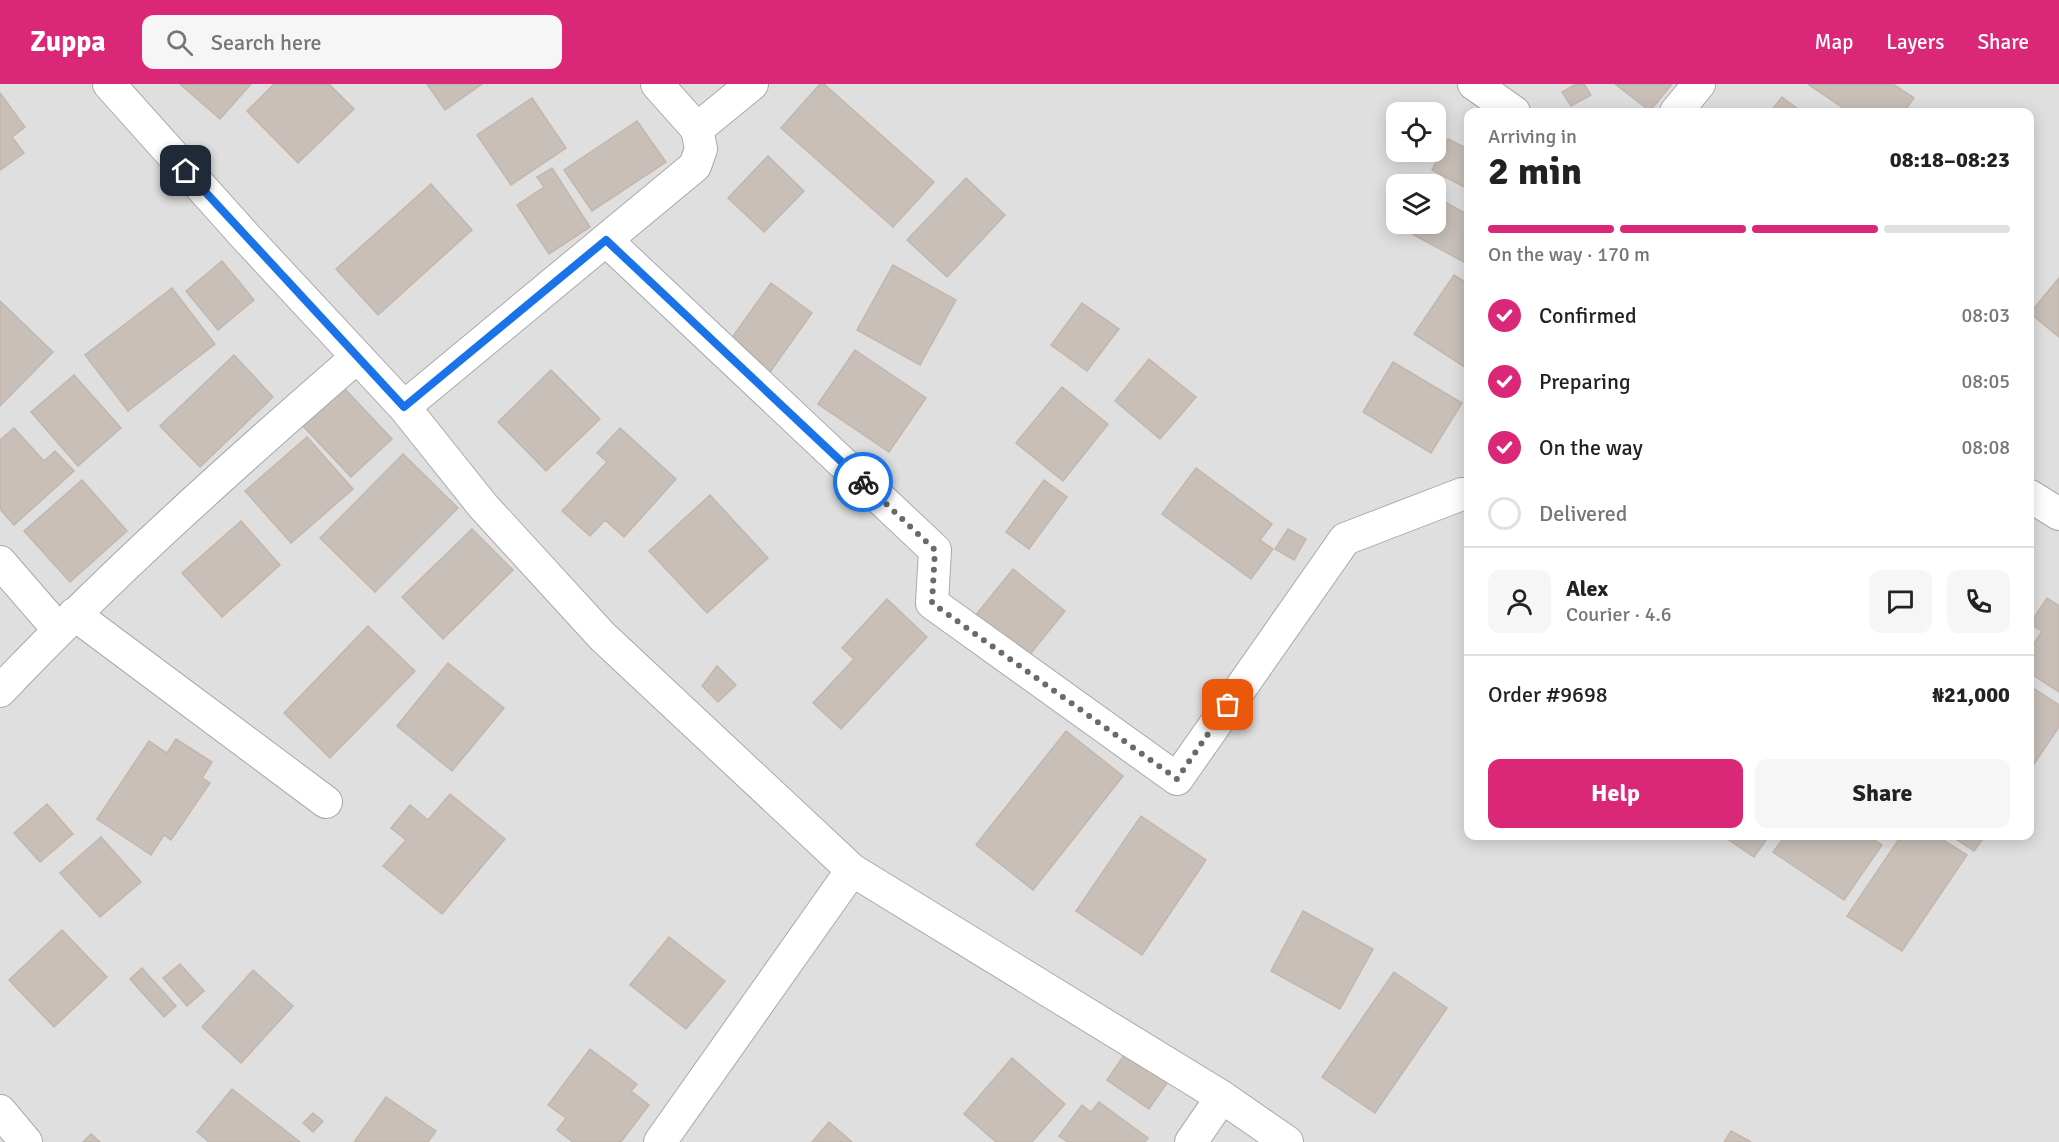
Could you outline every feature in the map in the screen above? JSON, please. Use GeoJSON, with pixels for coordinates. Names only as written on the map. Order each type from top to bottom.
{"type":"FeatureCollection","features":[{"type":"Feature","properties":{"kind":"street"},"geometry":{"type":"LineString","coordinates":[[109,84],[238,228],[404,407],[483,506],[602,636],[852,870],[1222,1097],[1287,1142]]}},
{"type":"Feature","properties":{"kind":"street"},"geometry":{"type":"LineString","coordinates":[[404,407],[694,166],[701,149],[697,129],[657,84]]}},
{"type":"Feature","properties":{"kind":"street"},"geometry":{"type":"LineString","coordinates":[[697,129],[752,84]]}},
{"type":"Feature","properties":{"kind":"street"},"geometry":{"type":"LineString","coordinates":[[1474,84],[1508,108]]}},
{"type":"Feature","properties":{"kind":"street"},"geometry":{"type":"LineString","coordinates":[[1679,108],[1699,84]]}},
{"type":"Feature","properties":{"kind":"street"},"geometry":{"type":"LineString","coordinates":[[606,240],[935,550],[932,603],[1177,779],[1345,539],[1464,493]]}},
{"type":"Feature","properties":{"kind":"street"},"geometry":{"type":"LineString","coordinates":[[0,691],[66,622],[245,454],[357,357]]}},
{"type":"Feature","properties":{"kind":"street"},"geometry":{"type":"LineString","coordinates":[[2034,498],[2059,514]]}},
{"type":"Feature","properties":{"kind":"street"},"geometry":{"type":"LineString","coordinates":[[0,562],[66,622],[326,802]]}},
{"type":"Feature","properties":{"kind":"street"},"geometry":{"type":"LineString","coordinates":[[660,1142],[852,870]]}},
{"type":"Feature","properties":{"kind":"street"},"geometry":{"type":"LineString","coordinates":[[1191,1142],[1222,1097]]}},
{"type":"Feature","properties":{"kind":"street"},"geometry":{"type":"LineString","coordinates":[[0,1112],[26,1142]]}},
{"type":"Feature","properties":{"kind":"shaded area"},"geometry":{"type":"Polygon","coordinates":[[[0,84],[2059,84],[2059,1142],[0,1142],[0,84]]]}},
{"type":"Feature","properties":{"kind":"building"},"geometry":{"type":"Polygon","coordinates":[[[180,84],[251,84],[220,119],[180,84]]]}},
{"type":"Feature","properties":{"kind":"building"},"geometry":{"type":"Polygon","coordinates":[[[274,84],[329,84],[354,109],[298,163],[247,111],[274,84]]]}},
{"type":"Feature","properties":{"kind":"building"},"geometry":{"type":"Polygon","coordinates":[[[427,84],[482,84],[445,110],[427,84]]]}},
{"type":"Feature","properties":{"kind":"building"},"geometry":{"type":"Polygon","coordinates":[[[820,84],[824,84],[934,182],[893,227],[781,128],[820,84]]]}},
{"type":"Feature","properties":{"kind":"building"},"geometry":{"type":"Polygon","coordinates":[[[1576,84],[1584,84],[1591,95],[1571,106],[1562,92],[1576,84]]]}},
{"type":"Feature","properties":{"kind":"building"},"geometry":{"type":"Polygon","coordinates":[[[1615,84],[1672,84],[1652,108],[1646,108],[1615,84]]]}},
{"type":"Feature","properties":{"kind":"building"},"geometry":{"type":"Polygon","coordinates":[[[1808,84],[1893,84],[1914,98],[1907,108],[1843,108],[1808,84]]]}},
{"type":"Feature","properties":{"kind":"building"},"geometry":{"type":"Polygon","coordinates":[[[0,93],[25,127],[12,137],[24,153],[0,170],[0,93]]]}},
{"type":"Feature","properties":{"kind":"building"},"geometry":{"type":"Polygon","coordinates":[[[1782,97],[1797,108],[1773,108],[1782,97]]]}},
{"type":"Feature","properties":{"kind":"building"},"geometry":{"type":"Polygon","coordinates":[[[532,98],[566,148],[511,185],[477,135],[532,98]]]}},
{"type":"Feature","properties":{"kind":"building"},"geometry":{"type":"Polygon","coordinates":[[[637,121],[666,162],[592,211],[564,170],[637,121]]]}},
{"type":"Feature","properties":{"kind":"building"},"geometry":{"type":"Polygon","coordinates":[[[1448,139],[1464,147],[1464,187],[1446,177],[1446,174],[1432,170],[1436,162],[1446,162],[1448,139]]]}},
{"type":"Feature","properties":{"kind":"building"},"geometry":{"type":"Polygon","coordinates":[[[768,156],[804,191],[764,232],[728,198],[768,156]]]}},
{"type":"Feature","properties":{"kind":"building"},"geometry":{"type":"Polygon","coordinates":[[[552,168],[590,227],[549,254],[517,205],[544,187],[537,177],[552,168]]]}},
{"type":"Feature","properties":{"kind":"building"},"geometry":{"type":"Polygon","coordinates":[[[966,178],[1005,215],[947,277],[907,240],[966,178]]]}},
{"type":"Feature","properties":{"kind":"building"},"geometry":{"type":"Polygon","coordinates":[[[431,184],[472,230],[378,315],[336,269],[431,184]]]}},
{"type":"Feature","properties":{"kind":"building"},"geometry":{"type":"Polygon","coordinates":[[[1446,203],[1464,213],[1464,262],[1412,234],[1446,234],[1446,203]]]}},
{"type":"Feature","properties":{"kind":"building"},"geometry":{"type":"Polygon","coordinates":[[[222,261],[254,300],[218,330],[186,291],[222,261]]]}},
{"type":"Feature","properties":{"kind":"building"},"geometry":{"type":"Polygon","coordinates":[[[893,265],[956,300],[920,365],[857,330],[893,265]]]}},
{"type":"Feature","properties":{"kind":"building"},"geometry":{"type":"Polygon","coordinates":[[[1454,275],[1464,281],[1464,366],[1414,334],[1454,275]]]}},
{"type":"Feature","properties":{"kind":"building"},"geometry":{"type":"Polygon","coordinates":[[[2059,278],[2059,337],[2034,316],[2034,308],[2059,278]]]}},
{"type":"Feature","properties":{"kind":"building"},"geometry":{"type":"Polygon","coordinates":[[[771,283],[812,313],[768,375],[726,346],[771,283]]]}},
{"type":"Feature","properties":{"kind":"building"},"geometry":{"type":"Polygon","coordinates":[[[172,288],[215,344],[128,411],[85,355],[172,288]]]}},
{"type":"Feature","properties":{"kind":"building"},"geometry":{"type":"Polygon","coordinates":[[[0,301],[53,352],[0,406],[0,301]]]}},
{"type":"Feature","properties":{"kind":"building"},"geometry":{"type":"Polygon","coordinates":[[[1082,303],[1119,329],[1087,371],[1051,345],[1082,303]]]}},
{"type":"Feature","properties":{"kind":"building"},"geometry":{"type":"Polygon","coordinates":[[[855,350],[926,398],[889,452],[818,404],[855,350]]]}},
{"type":"Feature","properties":{"kind":"building"},"geometry":{"type":"Polygon","coordinates":[[[234,355],[273,397],[200,467],[160,426],[234,355]]]}},
{"type":"Feature","properties":{"kind":"building"},"geometry":{"type":"Polygon","coordinates":[[[1149,359],[1196,397],[1160,439],[1115,401],[1149,359]]]}},
{"type":"Feature","properties":{"kind":"building"},"geometry":{"type":"Polygon","coordinates":[[[1393,362],[1462,403],[1431,453],[1363,412],[1393,362]]]}},
{"type":"Feature","properties":{"kind":"building"},"geometry":{"type":"Polygon","coordinates":[[[551,370],[600,419],[546,471],[498,422],[551,370]]]}},
{"type":"Feature","properties":{"kind":"building"},"geometry":{"type":"Polygon","coordinates":[[[74,375],[121,428],[78,466],[31,412],[74,375]]]}},
{"type":"Feature","properties":{"kind":"building"},"geometry":{"type":"Polygon","coordinates":[[[343,387],[392,439],[351,477],[302,425],[343,387]]]}},
{"type":"Feature","properties":{"kind":"building"},"geometry":{"type":"Polygon","coordinates":[[[1062,387],[1108,424],[1063,481],[1016,443],[1062,387]]]}},
{"type":"Feature","properties":{"kind":"building"},"geometry":{"type":"Polygon","coordinates":[[[14,428],[44,461],[55,451],[74,471],[14,525],[0,509],[0,440],[14,428]]]}},
{"type":"Feature","properties":{"kind":"building"},"geometry":{"type":"Polygon","coordinates":[[[620,428],[676,479],[624,537],[605,520],[590,536],[562,511],[607,462],[597,453],[620,428]]]}},
{"type":"Feature","properties":{"kind":"building"},"geometry":{"type":"Polygon","coordinates":[[[307,437],[353,489],[291,543],[245,491],[307,437]]]}},
{"type":"Feature","properties":{"kind":"building"},"geometry":{"type":"Polygon","coordinates":[[[403,454],[458,508],[375,592],[320,538],[403,454]]]}},
{"type":"Feature","properties":{"kind":"building"},"geometry":{"type":"Polygon","coordinates":[[[1196,468],[1272,524],[1260,540],[1273,549],[1251,579],[1162,514],[1196,468]]]}},
{"type":"Feature","properties":{"kind":"building"},"geometry":{"type":"Polygon","coordinates":[[[82,480],[127,531],[70,582],[24,531],[82,480]]]}},
{"type":"Feature","properties":{"kind":"building"},"geometry":{"type":"Polygon","coordinates":[[[1044,480],[1067,497],[1029,549],[1006,532],[1044,480]]]}},
{"type":"Feature","properties":{"kind":"building"},"geometry":{"type":"Polygon","coordinates":[[[710,495],[768,558],[707,613],[649,551],[710,495]]]}},
{"type":"Feature","properties":{"kind":"building"},"geometry":{"type":"Polygon","coordinates":[[[241,521],[280,565],[222,617],[182,573],[241,521]]]}},
{"type":"Feature","properties":{"kind":"building"},"geometry":{"type":"Polygon","coordinates":[[[472,529],[513,570],[443,639],[402,597],[472,529]]]}},
{"type":"Feature","properties":{"kind":"building"},"geometry":{"type":"Polygon","coordinates":[[[1288,529],[1306,539],[1294,560],[1275,549],[1288,529]]]}},
{"type":"Feature","properties":{"kind":"building"},"geometry":{"type":"Polygon","coordinates":[[[1013,569],[1065,611],[1023,663],[971,621],[1013,569]]]}},
{"type":"Feature","properties":{"kind":"building"},"geometry":{"type":"Polygon","coordinates":[[[2047,598],[2059,606],[2059,692],[2034,676],[2034,644],[2042,631],[2034,626],[2034,618],[2047,598]]]}},
{"type":"Feature","properties":{"kind":"building"},"geometry":{"type":"Polygon","coordinates":[[[887,599],[927,637],[841,729],[813,703],[854,659],[842,648],[887,599]]]}},
{"type":"Feature","properties":{"kind":"building"},"geometry":{"type":"Polygon","coordinates":[[[368,626],[415,671],[330,758],[284,713],[368,626]]]}},
{"type":"Feature","properties":{"kind":"building"},"geometry":{"type":"Polygon","coordinates":[[[448,663],[504,708],[452,771],[397,726],[448,663]]]}},
{"type":"Feature","properties":{"kind":"building"},"geometry":{"type":"Polygon","coordinates":[[[717,666],[736,685],[718,702],[702,686],[717,666]]]}},
{"type":"Feature","properties":{"kind":"building"},"geometry":{"type":"Polygon","coordinates":[[[2034,689],[2059,705],[2059,727],[2034,764],[2034,689]]]}},
{"type":"Feature","properties":{"kind":"building"},"geometry":{"type":"Polygon","coordinates":[[[1066,731],[1123,776],[1033,890],[976,845],[1066,731]]]}},
{"type":"Feature","properties":{"kind":"building"},"geometry":{"type":"Polygon","coordinates":[[[176,739],[212,762],[202,778],[210,783],[171,840],[164,835],[151,855],[97,819],[149,741],[167,753],[176,739]]]}},
{"type":"Feature","properties":{"kind":"building"},"geometry":{"type":"Polygon","coordinates":[[[450,794],[505,839],[442,914],[383,866],[406,840],[391,828],[410,805],[428,820],[450,794]]]}},
{"type":"Feature","properties":{"kind":"building"},"geometry":{"type":"Polygon","coordinates":[[[47,804],[73,834],[40,862],[14,833],[47,804]]]}},
{"type":"Feature","properties":{"kind":"building"},"geometry":{"type":"Polygon","coordinates":[[[1141,816],[1206,860],[1142,955],[1076,911],[1141,816]]]}},
{"type":"Feature","properties":{"kind":"building"},"geometry":{"type":"Polygon","coordinates":[[[101,837],[141,882],[100,917],[60,873],[101,837]]]}},
{"type":"Feature","properties":{"kind":"building"},"geometry":{"type":"Polygon","coordinates":[[[1729,840],[1766,840],[1754,857],[1729,840]]]}},
{"type":"Feature","properties":{"kind":"building"},"geometry":{"type":"Polygon","coordinates":[[[1782,840],[1874,840],[1882,845],[1844,900],[1773,852],[1782,840]]]}},
{"type":"Feature","properties":{"kind":"building"},"geometry":{"type":"Polygon","coordinates":[[[1898,840],[1943,840],[1967,855],[1902,951],[1847,916],[1898,840]]]}},
{"type":"Feature","properties":{"kind":"building"},"geometry":{"type":"Polygon","coordinates":[[[1957,840],[1982,840],[1974,851],[1957,840]]]}},
{"type":"Feature","properties":{"kind":"building"},"geometry":{"type":"Polygon","coordinates":[[[1303,911],[1373,949],[1340,1009],[1271,971],[1303,911]]]}},
{"type":"Feature","properties":{"kind":"building"},"geometry":{"type":"Polygon","coordinates":[[[62,930],[107,977],[54,1027],[9,980],[62,930]]]}},
{"type":"Feature","properties":{"kind":"building"},"geometry":{"type":"Polygon","coordinates":[[[669,937],[725,981],[686,1029],[630,985],[669,937]]]}},
{"type":"Feature","properties":{"kind":"building"},"geometry":{"type":"Polygon","coordinates":[[[180,964],[204,991],[187,1006],[163,978],[180,964]]]}},
{"type":"Feature","properties":{"kind":"building"},"geometry":{"type":"Polygon","coordinates":[[[142,968],[176,1006],[164,1017],[130,979],[142,968]]]}},
{"type":"Feature","properties":{"kind":"building"},"geometry":{"type":"Polygon","coordinates":[[[253,970],[293,1006],[241,1063],[202,1027],[253,970]]]}},
{"type":"Feature","properties":{"kind":"building"},"geometry":{"type":"Polygon","coordinates":[[[1394,972],[1447,1008],[1375,1113],[1322,1077],[1394,972]]]}},
{"type":"Feature","properties":{"kind":"building"},"geometry":{"type":"Polygon","coordinates":[[[590,1049],[637,1084],[631,1091],[649,1105],[621,1142],[573,1142],[557,1130],[566,1118],[548,1105],[590,1049]]]}},
{"type":"Feature","properties":{"kind":"building"},"geometry":{"type":"Polygon","coordinates":[[[1127,1051],[1169,1080],[1149,1109],[1107,1080],[1127,1051]]]}},
{"type":"Feature","properties":{"kind":"building"},"geometry":{"type":"Polygon","coordinates":[[[1012,1058],[1065,1104],[1032,1142],[996,1142],[964,1114],[1012,1058]]]}},
{"type":"Feature","properties":{"kind":"building"},"geometry":{"type":"Polygon","coordinates":[[[232,1089],[300,1142],[209,1142],[197,1132],[232,1089]]]}},
{"type":"Feature","properties":{"kind":"building"},"geometry":{"type":"Polygon","coordinates":[[[386,1097],[436,1131],[428,1142],[354,1142],[386,1097]]]}},
{"type":"Feature","properties":{"kind":"building"},"geometry":{"type":"Polygon","coordinates":[[[1099,1102],[1148,1138],[1145,1142],[1068,1142],[1059,1136],[1082,1105],[1091,1112],[1099,1102]]]}},
{"type":"Feature","properties":{"kind":"building"},"geometry":{"type":"Polygon","coordinates":[[[313,1113],[323,1121],[313,1132],[303,1123],[313,1113]]]}},
{"type":"Feature","properties":{"kind":"building"},"geometry":{"type":"Polygon","coordinates":[[[829,1122],[852,1142],[812,1142],[829,1122]]]}},
{"type":"Feature","properties":{"kind":"building"},"geometry":{"type":"Polygon","coordinates":[[[1731,1131],[1751,1142],[1724,1142],[1731,1131]]]}},
{"type":"Feature","properties":{"kind":"building"},"geometry":{"type":"Polygon","coordinates":[[[91,1134],[100,1142],[83,1142],[91,1134]]]}},
{"type":"Feature","properties":{"kind":"way so far"},"geometry":{"type":"LineString","coordinates":[[863,482],[935,550],[932,603],[1177,779],[1228,705]]}},
{"type":"Feature","properties":{"kind":"route"},"geometry":{"type":"LineString","coordinates":[[186,171],[404,407],[606,240],[863,482]]}}]}
